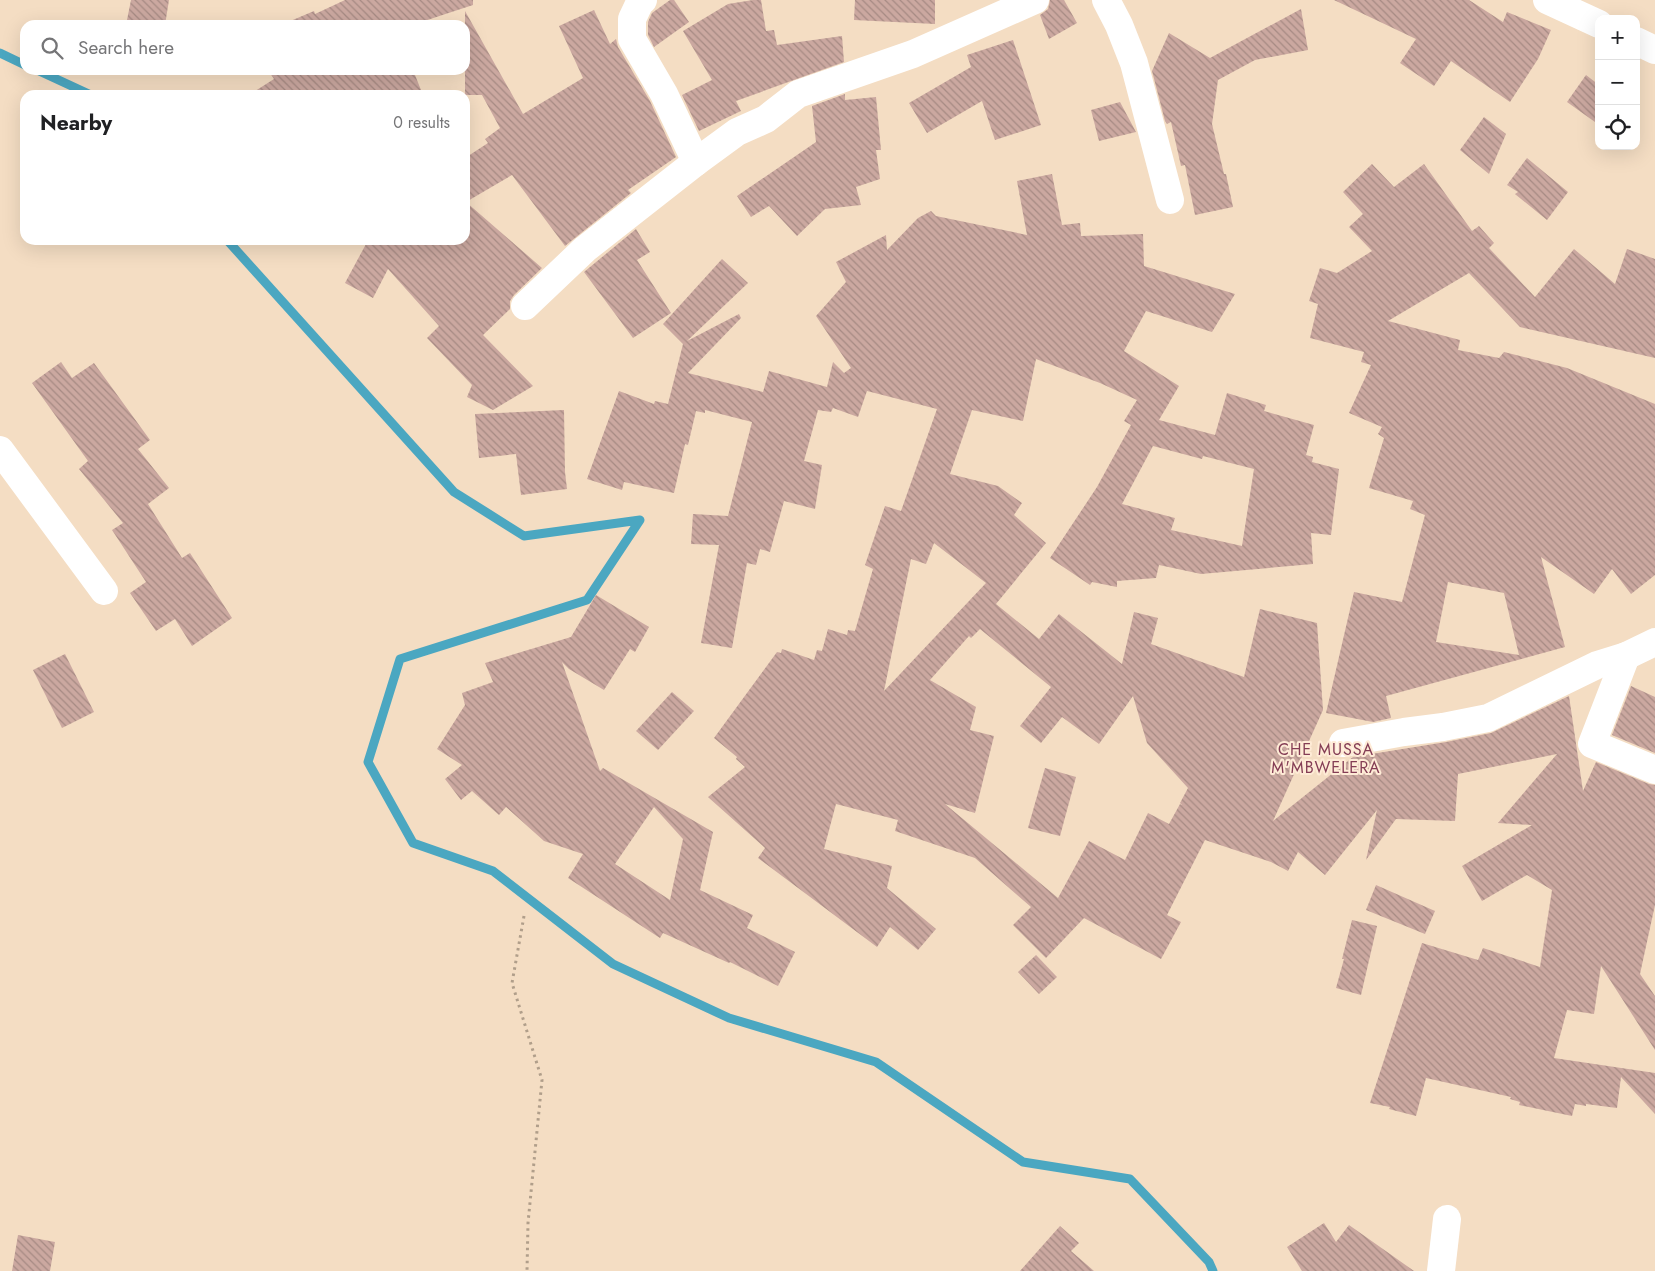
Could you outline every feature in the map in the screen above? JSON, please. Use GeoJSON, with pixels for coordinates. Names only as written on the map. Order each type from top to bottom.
{"type":"FeatureCollection","features":[{"type":"Feature","properties":{"kind":"street"},"geometry":{"type":"LineString","coordinates":[[643,0],[640,2],[632,19],[632,39],[664,94],[696,162]]}},
{"type":"Feature","properties":{"kind":"street"},"geometry":{"type":"LineString","coordinates":[[526,306],[585,249],[696,162],[737,132],[766,119],[798,94],[913,54],[1035,0]]}},
{"type":"Feature","properties":{"kind":"street"},"geometry":{"type":"LineString","coordinates":[[1106,0],[1119,25],[1134,63],[1170,200]]}},
{"type":"Feature","properties":{"kind":"street"},"geometry":{"type":"LineString","coordinates":[[1547,0],[1595,22]]}},
{"type":"Feature","properties":{"kind":"street"},"geometry":{"type":"LineString","coordinates":[[1640,43],[1655,50]]}},
{"type":"Feature","properties":{"kind":"street"},"geometry":{"type":"LineString","coordinates":[[0,450],[104,590]]}},
{"type":"Feature","properties":{"kind":"street"},"geometry":{"type":"LineString","coordinates":[[1343,744],[1488,718],[1597,665],[1626,656],[1655,642]]}},
{"type":"Feature","properties":{"kind":"street"},"geometry":{"type":"LineString","coordinates":[[1626,656],[1592,744],[1655,770]]}},
{"type":"Feature","properties":{"kind":"street"},"geometry":{"type":"LineString","coordinates":[[1441,1271],[1447,1219]]}},
{"type":"Feature","properties":{"kind":"path"},"geometry":{"type":"LineString","coordinates":[[524,916],[512,983],[542,1080],[528,1223],[527,1271]]}},
{"type":"Feature","properties":{"kind":"building"},"geometry":{"type":"Polygon","coordinates":[[[131,0],[169,0],[166,20],[127,20],[131,0]]]}},
{"type":"Feature","properties":{"kind":"building"},"geometry":{"type":"Polygon","coordinates":[[[345,0],[473,0],[473,5],[427,20],[293,20],[314,11],[315,14],[345,0]]]}},
{"type":"Feature","properties":{"kind":"building"},"geometry":{"type":"Polygon","coordinates":[[[670,0],[674,0],[689,22],[654,47],[648,35],[648,22],[652,13],[670,0]]]}},
{"type":"Feature","properties":{"kind":"building"},"geometry":{"type":"Polygon","coordinates":[[[761,0],[766,31],[774,30],[777,45],[842,36],[844,62],[736,101],[741,111],[699,131],[682,95],[712,80],[683,31],[728,4],[761,0]]]}},
{"type":"Feature","properties":{"kind":"building"},"geometry":{"type":"Polygon","coordinates":[[[855,0],[935,0],[935,24],[854,20],[855,0]]]}},
{"type":"Feature","properties":{"kind":"building"},"geometry":{"type":"Polygon","coordinates":[[[1050,0],[1064,0],[1077,23],[1049,39],[1040,15],[1048,9],[1050,0]]]}},
{"type":"Feature","properties":{"kind":"building"},"geometry":{"type":"Polygon","coordinates":[[[1334,0],[1469,0],[1503,22],[1507,12],[1551,30],[1538,59],[1510,102],[1451,61],[1434,86],[1400,63],[1416,39],[1334,0]]]}},
{"type":"Feature","properties":{"kind":"building"},"geometry":{"type":"Polygon","coordinates":[[[1301,9],[1308,50],[1255,60],[1218,80],[1212,124],[1233,207],[1195,215],[1185,165],[1181,166],[1171,122],[1167,124],[1165,121],[1152,71],[1169,33],[1210,58],[1301,9]]]}},
{"type":"Feature","properties":{"kind":"building"},"geometry":{"type":"Polygon","coordinates":[[[594,10],[610,44],[616,39],[618,47],[650,101],[676,157],[628,190],[631,193],[565,246],[512,175],[470,200],[470,155],[488,143],[485,139],[500,128],[482,95],[470,95],[470,90],[465,90],[465,75],[470,75],[470,20],[465,20],[465,11],[523,114],[583,78],[559,26],[594,10]]]}},
{"type":"Feature","properties":{"kind":"building"},"geometry":{"type":"Polygon","coordinates":[[[1013,40],[1041,125],[995,140],[982,101],[927,133],[909,103],[971,67],[967,55],[1013,40]]]}},
{"type":"Feature","properties":{"kind":"building"},"geometry":{"type":"Polygon","coordinates":[[[271,75],[415,75],[421,90],[257,90],[274,79],[271,75]]]}},
{"type":"Feature","properties":{"kind":"building"},"geometry":{"type":"Polygon","coordinates":[[[1586,75],[1595,82],[1595,122],[1567,102],[1586,75]]]}},
{"type":"Feature","properties":{"kind":"building"},"geometry":{"type":"Polygon","coordinates":[[[845,94],[845,100],[876,97],[881,150],[876,150],[880,179],[856,187],[861,205],[825,209],[797,236],[769,206],[751,217],[737,196],[816,142],[812,106],[845,94]]]}},
{"type":"Feature","properties":{"kind":"building"},"geometry":{"type":"Polygon","coordinates":[[[1120,102],[1136,132],[1099,141],[1091,110],[1120,102]]]}},
{"type":"Feature","properties":{"kind":"building"},"geometry":{"type":"Polygon","coordinates":[[[1484,117],[1506,134],[1489,174],[1460,150],[1484,117]]]}},
{"type":"Feature","properties":{"kind":"building"},"geometry":{"type":"Polygon","coordinates":[[[1527,158],[1568,192],[1547,220],[1515,194],[1518,192],[1507,185],[1527,158]]]}},
{"type":"Feature","properties":{"kind":"building"},"geometry":{"type":"Polygon","coordinates":[[[1372,164],[1394,187],[1424,164],[1472,231],[1479,226],[1494,243],[1489,248],[1535,297],[1574,249],[1615,284],[1627,249],[1655,259],[1655,358],[1520,327],[1469,273],[1388,321],[1460,340],[1458,350],[1499,358],[1504,352],[1567,368],[1655,404],[1655,575],[1631,594],[1612,569],[1594,594],[1541,557],[1565,647],[1386,696],[1391,718],[1373,722],[1326,713],[1354,592],[1402,602],[1425,515],[1410,509],[1413,501],[1369,488],[1384,438],[1378,434],[1382,427],[1349,413],[1371,365],[1361,362],[1364,352],[1310,338],[1318,304],[1309,301],[1320,268],[1337,273],[1372,251],[1349,227],[1363,214],[1343,192],[1372,164]],[[1448,582],[1436,642],[1519,655],[1504,593],[1448,582]]]}},
{"type":"Feature","properties":{"kind":"building"},"geometry":{"type":"Polygon","coordinates":[[[1052,174],[1062,225],[1080,223],[1081,236],[1143,234],[1144,266],[1235,294],[1212,332],[1146,311],[1124,351],[1179,386],[1159,420],[1215,435],[1227,393],[1266,405],[1264,411],[1314,425],[1306,455],[1313,457],[1312,462],[1339,469],[1331,535],[1311,533],[1313,564],[1201,574],[1159,565],[1156,578],[1117,581],[1117,587],[1092,582],[1090,585],[1050,558],[1097,487],[1131,425],[1124,421],[1137,400],[1100,383],[1036,359],[1023,421],[972,410],[950,474],[998,486],[1022,503],[1014,515],[1046,543],[996,604],[1039,639],[1059,614],[1122,664],[1134,612],[1158,618],[1151,644],[1244,677],[1260,609],[1317,623],[1323,710],[1273,821],[1353,757],[1491,733],[1569,696],[1583,791],[1596,762],[1655,785],[1655,905],[1640,974],[1655,996],[1655,1050],[1601,966],[1594,1014],[1567,1010],[1554,1058],[1655,1073],[1655,1114],[1621,1077],[1617,1108],[1575,1104],[1572,1116],[1519,1105],[1520,1102],[1510,1099],[1511,1097],[1426,1078],[1416,1116],[1389,1109],[1390,1107],[1370,1103],[1422,943],[1478,960],[1483,948],[1540,967],[1552,890],[1527,875],[1482,901],[1462,866],[1532,825],[1498,823],[1557,754],[1458,774],[1455,821],[1396,819],[1366,860],[1377,810],[1325,875],[1298,852],[1288,871],[1271,862],[1205,840],[1167,915],[1181,922],[1161,959],[1084,918],[1046,958],[1013,925],[1031,907],[975,858],[895,831],[898,820],[836,804],[824,849],[892,866],[887,888],[936,929],[918,950],[890,927],[877,947],[758,858],[765,848],[708,797],[745,767],[736,759],[737,757],[714,738],[777,652],[781,653],[782,649],[814,660],[817,650],[822,651],[828,629],[847,635],[848,630],[855,631],[873,569],[865,565],[885,506],[901,511],[937,409],[867,391],[858,417],[833,408],[831,412],[818,410],[804,461],[822,465],[815,509],[784,501],[770,552],[760,549],[756,565],[747,563],[732,648],[701,643],[719,545],[691,544],[693,514],[728,516],[752,422],[705,410],[705,413],[696,411],[688,445],[685,444],[674,493],[624,482],[622,490],[587,479],[619,391],[654,404],[655,401],[668,404],[683,344],[663,324],[722,259],[748,283],[687,341],[739,314],[741,318],[688,373],[763,392],[769,371],[827,387],[833,362],[844,373],[851,368],[816,316],[846,282],[836,262],[886,235],[887,250],[918,218],[931,211],[936,216],[1027,235],[1017,181],[1052,174]],[[1153,446],[1122,504],[1175,518],[1171,530],[1242,546],[1254,469],[1203,456],[1202,459],[1153,446]],[[934,543],[926,564],[911,559],[884,691],[986,583],[934,543]],[[980,629],[971,638],[969,636],[930,680],[976,707],[970,730],[994,736],[975,813],[945,804],[1058,898],[1089,841],[1125,860],[1148,813],[1169,824],[1180,804],[1182,805],[1180,803],[1188,788],[1147,743],[1133,696],[1099,744],[1062,717],[1041,743],[1020,726],[1051,687],[980,629]]]}},
{"type":"Feature","properties":{"kind":"building"},"geometry":{"type":"Polygon","coordinates":[[[470,205],[542,268],[514,295],[510,301],[510,309],[483,335],[533,386],[493,410],[467,397],[472,385],[427,338],[439,326],[388,269],[373,298],[345,283],[365,245],[470,245],[470,205]]]}},
{"type":"Feature","properties":{"kind":"building"},"geometry":{"type":"Polygon","coordinates":[[[636,229],[650,252],[637,260],[671,313],[633,338],[584,272],[636,229]]]}},
{"type":"Feature","properties":{"kind":"building"},"geometry":{"type":"Polygon","coordinates":[[[61,362],[72,378],[94,363],[150,440],[138,449],[169,488],[148,504],[182,558],[190,553],[232,618],[192,646],[175,619],[156,631],[130,593],[146,582],[112,530],[123,523],[79,469],[88,461],[32,383],[61,362]]]}},
{"type":"Feature","properties":{"kind":"building"},"geometry":{"type":"Polygon","coordinates":[[[564,410],[567,489],[521,495],[516,454],[479,458],[475,414],[564,410]]]}},
{"type":"Feature","properties":{"kind":"building"},"geometry":{"type":"Polygon","coordinates":[[[596,595],[649,627],[635,652],[630,649],[604,690],[569,669],[562,662],[600,771],[603,768],[713,832],[700,890],[753,915],[747,928],[795,952],[778,986],[730,962],[663,933],[660,938],[568,878],[583,854],[544,841],[506,807],[499,815],[472,791],[461,800],[445,779],[462,765],[437,749],[465,705],[462,693],[493,682],[485,663],[571,637],[596,595]],[[654,807],[615,864],[670,900],[683,839],[654,807]]]}},
{"type":"Feature","properties":{"kind":"building"},"geometry":{"type":"Polygon","coordinates":[[[65,654],[94,712],[62,728],[33,670],[65,654]]]}},
{"type":"Feature","properties":{"kind":"building"},"geometry":{"type":"Polygon","coordinates":[[[1631,686],[1655,697],[1655,753],[1612,735],[1631,686]]]}},
{"type":"Feature","properties":{"kind":"building"},"geometry":{"type":"Polygon","coordinates":[[[672,692],[694,711],[658,750],[636,731],[672,692]]]}},
{"type":"Feature","properties":{"kind":"building"},"geometry":{"type":"Polygon","coordinates":[[[1045,768],[1076,777],[1060,836],[1028,828],[1045,768]]]}},
{"type":"Feature","properties":{"kind":"building"},"geometry":{"type":"Polygon","coordinates":[[[1376,885],[1435,911],[1425,934],[1366,910],[1376,885]]]}},
{"type":"Feature","properties":{"kind":"building"},"geometry":{"type":"Polygon","coordinates":[[[1352,920],[1377,926],[1361,995],[1336,988],[1352,920]]]}},
{"type":"Feature","properties":{"kind":"building"},"geometry":{"type":"Polygon","coordinates":[[[1036,955],[1057,977],[1039,994],[1018,972],[1036,955]]]}},
{"type":"Feature","properties":{"kind":"building"},"geometry":{"type":"Polygon","coordinates":[[[1324,1223],[1336,1242],[1349,1225],[1414,1271],[1302,1271],[1287,1247],[1324,1223]]]}},
{"type":"Feature","properties":{"kind":"building"},"geometry":{"type":"Polygon","coordinates":[[[1060,1226],[1079,1243],[1071,1251],[1094,1271],[1020,1271],[1060,1226]]]}},
{"type":"Feature","properties":{"kind":"building"},"geometry":{"type":"Polygon","coordinates":[[[18,1235],[55,1242],[50,1271],[12,1271],[18,1235]]]}},
{"type":"Feature","properties":{"kind":"waterway"},"geometry":{"type":"LineString","coordinates":[[0,53],[20,63]]}},
{"type":"Feature","properties":{"kind":"waterway"},"geometry":{"type":"LineString","coordinates":[[48,75],[80,90]]}},
{"type":"Feature","properties":{"kind":"waterway"},"geometry":{"type":"LineString","coordinates":[[232,245],[454,492],[524,536],[640,520],[587,600],[400,659],[368,762],[413,843],[493,871],[613,964],[729,1018],[876,1062],[1023,1162],[1130,1179],[1209,1262],[1213,1271]]}},
{"type":"Feature","properties":{"kind":"district","name":"CHE MUSSA M'MBWELERA"},"geometry":{"type":"Point","coordinates":[1326,758]}}]}
